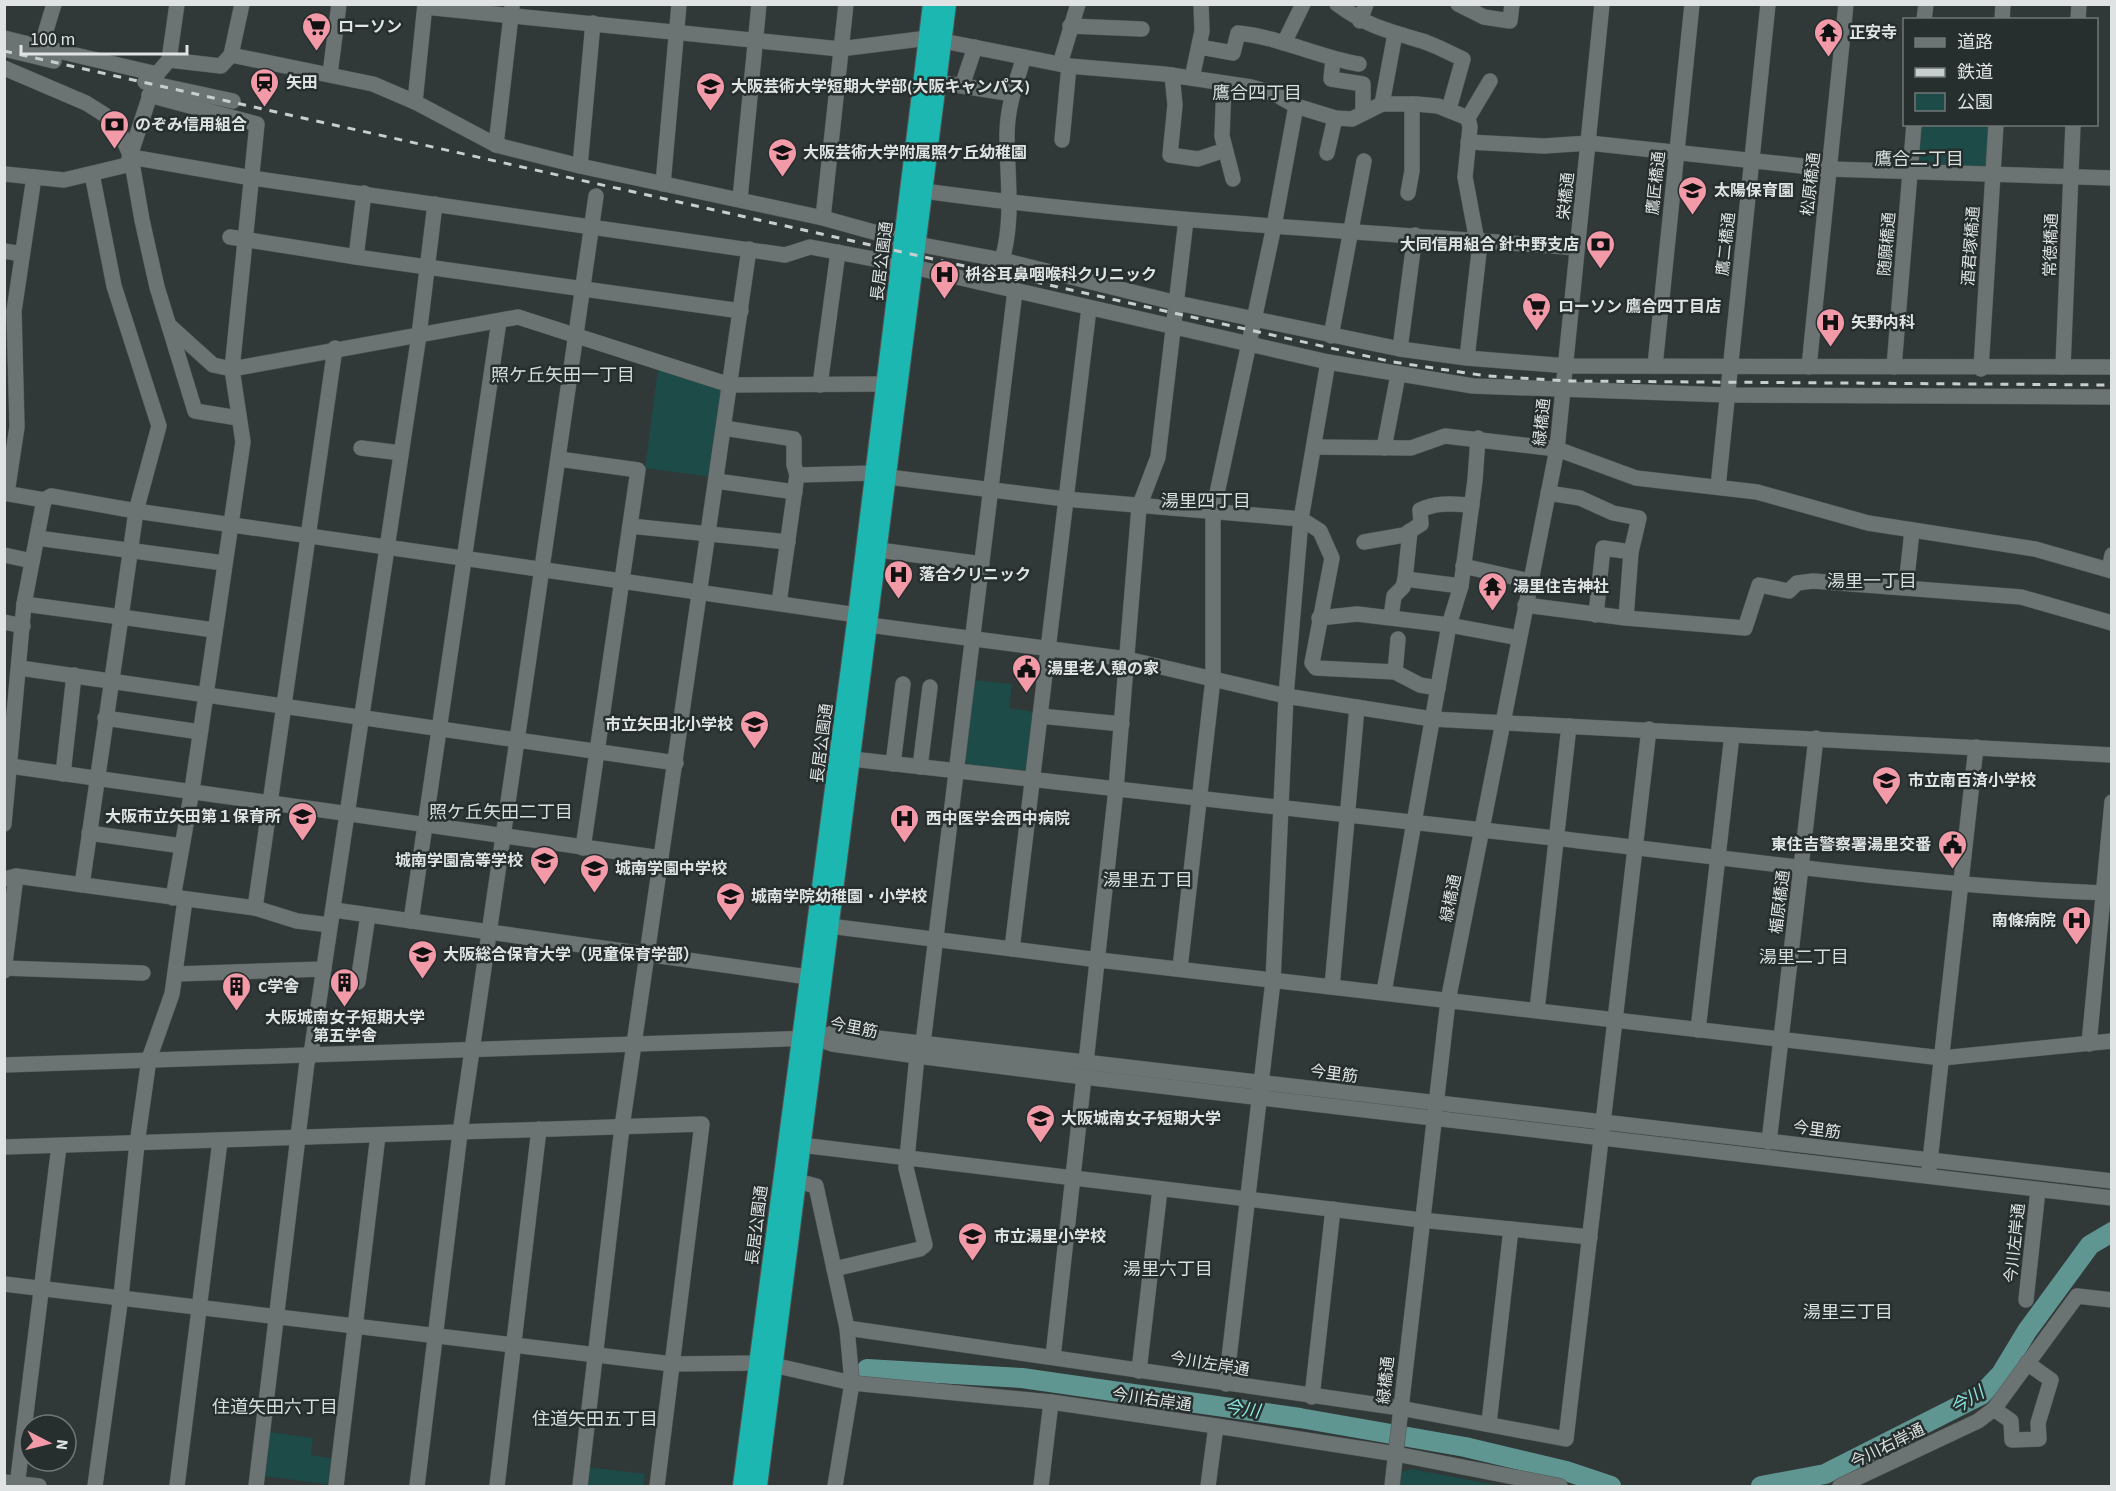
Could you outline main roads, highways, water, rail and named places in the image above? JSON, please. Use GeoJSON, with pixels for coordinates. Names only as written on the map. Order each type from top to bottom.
{"type":"FeatureCollection","features":[{"type":"Feature","properties":{"kind":"highway","name":"長居公園通"},"geometry":{"type":"LineString","coordinates":[[910,241],[924,191],[938,82],[932,4]]}},
{"type":"Feature","properties":{"kind":"highway","name":"長居公園通"},"geometry":{"type":"LineString","coordinates":[[742,1486],[797,1181],[808,1038],[808,977],[863,620],[935,39],[947,4]]}},
{"type":"Feature","properties":{"kind":"highway","name":"長居公園通"},"geometry":{"type":"LineString","coordinates":[[758,1486],[765,1364],[808,1038],[829,926],[852,759],[863,620],[879,550],[885,384],[907,266]]}},
{"type":"Feature","properties":{"kind":"waterway","name":"今川"},"geometry":{"type":"LineString","coordinates":[[1761,1486],[1825,1474],[1981,1395],[2001,1374],[2027,1331],[2090,1245],[2112,1232]]}},
{"type":"Feature","properties":{"kind":"waterway","name":"今川"},"geometry":{"type":"LineString","coordinates":[[867,1369],[1022,1378],[1300,1418],[1465,1447],[1566,1471],[1611,1486]]}},
{"type":"Feature","properties":{"kind":"railway"},"geometry":{"type":"LineString","coordinates":[[4,51],[1393,362],[1487,376],[1567,381],[2112,385]]}},
{"type":"Feature","properties":{"kind":"place","name":"ローソン"},"geometry":{"type":"Point","coordinates":[317,52]}},
{"type":"Feature","properties":{"kind":"place","name":"正安寺"},"geometry":{"type":"Point","coordinates":[1828,58]}},
{"type":"Feature","properties":{"kind":"place","name":"矢田"},"geometry":{"type":"Point","coordinates":[265,108]}},
{"type":"Feature","properties":{"kind":"place","name":"大阪芸術大学短期大学部(大阪キャンパス)"},"geometry":{"type":"Point","coordinates":[710,112]}},
{"type":"Feature","properties":{"kind":"place","name":"のぞみ信用組合"},"geometry":{"type":"Point","coordinates":[114,150]}},
{"type":"Feature","properties":{"kind":"place","name":"大阪芸術大学附属照ケ丘幼稚園"},"geometry":{"type":"Point","coordinates":[782,178]}},
{"type":"Feature","properties":{"kind":"place","name":"太陽保育園"},"geometry":{"type":"Point","coordinates":[1693,216]}},
{"type":"Feature","properties":{"kind":"place","name":"大同信用組合 針中野支店"},"geometry":{"type":"Point","coordinates":[1600,270]}},
{"type":"Feature","properties":{"kind":"place","name":"枡谷耳鼻咽喉科クリニック"},"geometry":{"type":"Point","coordinates":[944,300]}},
{"type":"Feature","properties":{"kind":"place","name":"ローソン 鷹合四丁目店"},"geometry":{"type":"Point","coordinates":[1537,332]}},
{"type":"Feature","properties":{"kind":"place","name":"矢野内科"},"geometry":{"type":"Point","coordinates":[1830,348]}},
{"type":"Feature","properties":{"kind":"place","name":"落合クリニック"},"geometry":{"type":"Point","coordinates":[898,600]}},
{"type":"Feature","properties":{"kind":"place","name":"湯里住吉神社"},"geometry":{"type":"Point","coordinates":[1492,612]}},
{"type":"Feature","properties":{"kind":"place","name":"湯里老人憩の家"},"geometry":{"type":"Point","coordinates":[1026,694]}},
{"type":"Feature","properties":{"kind":"place","name":"市立矢田北小学校"},"geometry":{"type":"Point","coordinates":[754,750]}},
{"type":"Feature","properties":{"kind":"place","name":"市立南百済小学校"},"geometry":{"type":"Point","coordinates":[1887,806]}},
{"type":"Feature","properties":{"kind":"place","name":"大阪市立矢田第１保育所"},"geometry":{"type":"Point","coordinates":[302,842]}},
{"type":"Feature","properties":{"kind":"place","name":"西中医学会西中病院"},"geometry":{"type":"Point","coordinates":[905,844]}},
{"type":"Feature","properties":{"kind":"place","name":"東住吉警察署湯里交番"},"geometry":{"type":"Point","coordinates":[1952,870]}},
{"type":"Feature","properties":{"kind":"place","name":"城南学園高等学校"},"geometry":{"type":"Point","coordinates":[544,886]}},
{"type":"Feature","properties":{"kind":"place","name":"城南学園中学校"},"geometry":{"type":"Point","coordinates":[594,894]}},
{"type":"Feature","properties":{"kind":"place","name":"城南学院幼稚園・小学校"},"geometry":{"type":"Point","coordinates":[730,922]}},
{"type":"Feature","properties":{"kind":"place","name":"南條病院"},"geometry":{"type":"Point","coordinates":[2077,946]}},
{"type":"Feature","properties":{"kind":"place","name":"大阪総合保育大学（児童保育学部）"},"geometry":{"type":"Point","coordinates":[422,980]}},
{"type":"Feature","properties":{"kind":"place","name":"大阪城南女子短期大学 第五学舎"},"geometry":{"type":"Point","coordinates":[345,1008]}},
{"type":"Feature","properties":{"kind":"place","name":"C学舎"},"geometry":{"type":"Point","coordinates":[237,1012]}},
{"type":"Feature","properties":{"kind":"place","name":"大阪城南女子短期大学"},"geometry":{"type":"Point","coordinates":[1040,1144]}},
{"type":"Feature","properties":{"kind":"place","name":"市立湯里小学校"},"geometry":{"type":"Point","coordinates":[973,1262]}},
{"type":"Feature","properties":{"kind":"district","name":"鷹合四丁目"},"geometry":{"type":"Point","coordinates":[1257,93]}},
{"type":"Feature","properties":{"kind":"district","name":"鷹合二丁目"},"geometry":{"type":"Point","coordinates":[1919,159]}},
{"type":"Feature","properties":{"kind":"district","name":"照ケ丘矢田一丁目"},"geometry":{"type":"Point","coordinates":[563,375]}},
{"type":"Feature","properties":{"kind":"district","name":"湯里四丁目"},"geometry":{"type":"Point","coordinates":[1206,501]}},
{"type":"Feature","properties":{"kind":"district","name":"湯里一丁目"},"geometry":{"type":"Point","coordinates":[1872,581]}},
{"type":"Feature","properties":{"kind":"district","name":"照ケ丘矢田二丁目"},"geometry":{"type":"Point","coordinates":[501,812]}},
{"type":"Feature","properties":{"kind":"district","name":"湯里五丁目"},"geometry":{"type":"Point","coordinates":[1148,880]}},
{"type":"Feature","properties":{"kind":"district","name":"湯里二丁目"},"geometry":{"type":"Point","coordinates":[1804,957]}},
{"type":"Feature","properties":{"kind":"district","name":"湯里六丁目"},"geometry":{"type":"Point","coordinates":[1168,1269]}},
{"type":"Feature","properties":{"kind":"district","name":"湯里三丁目"},"geometry":{"type":"Point","coordinates":[1848,1312]}},
{"type":"Feature","properties":{"kind":"district","name":"住道矢田六丁目"},"geometry":{"type":"Point","coordinates":[275,1407]}},
{"type":"Feature","properties":{"kind":"district","name":"住道矢田五丁目"},"geometry":{"type":"Point","coordinates":[595,1419]}}]}
